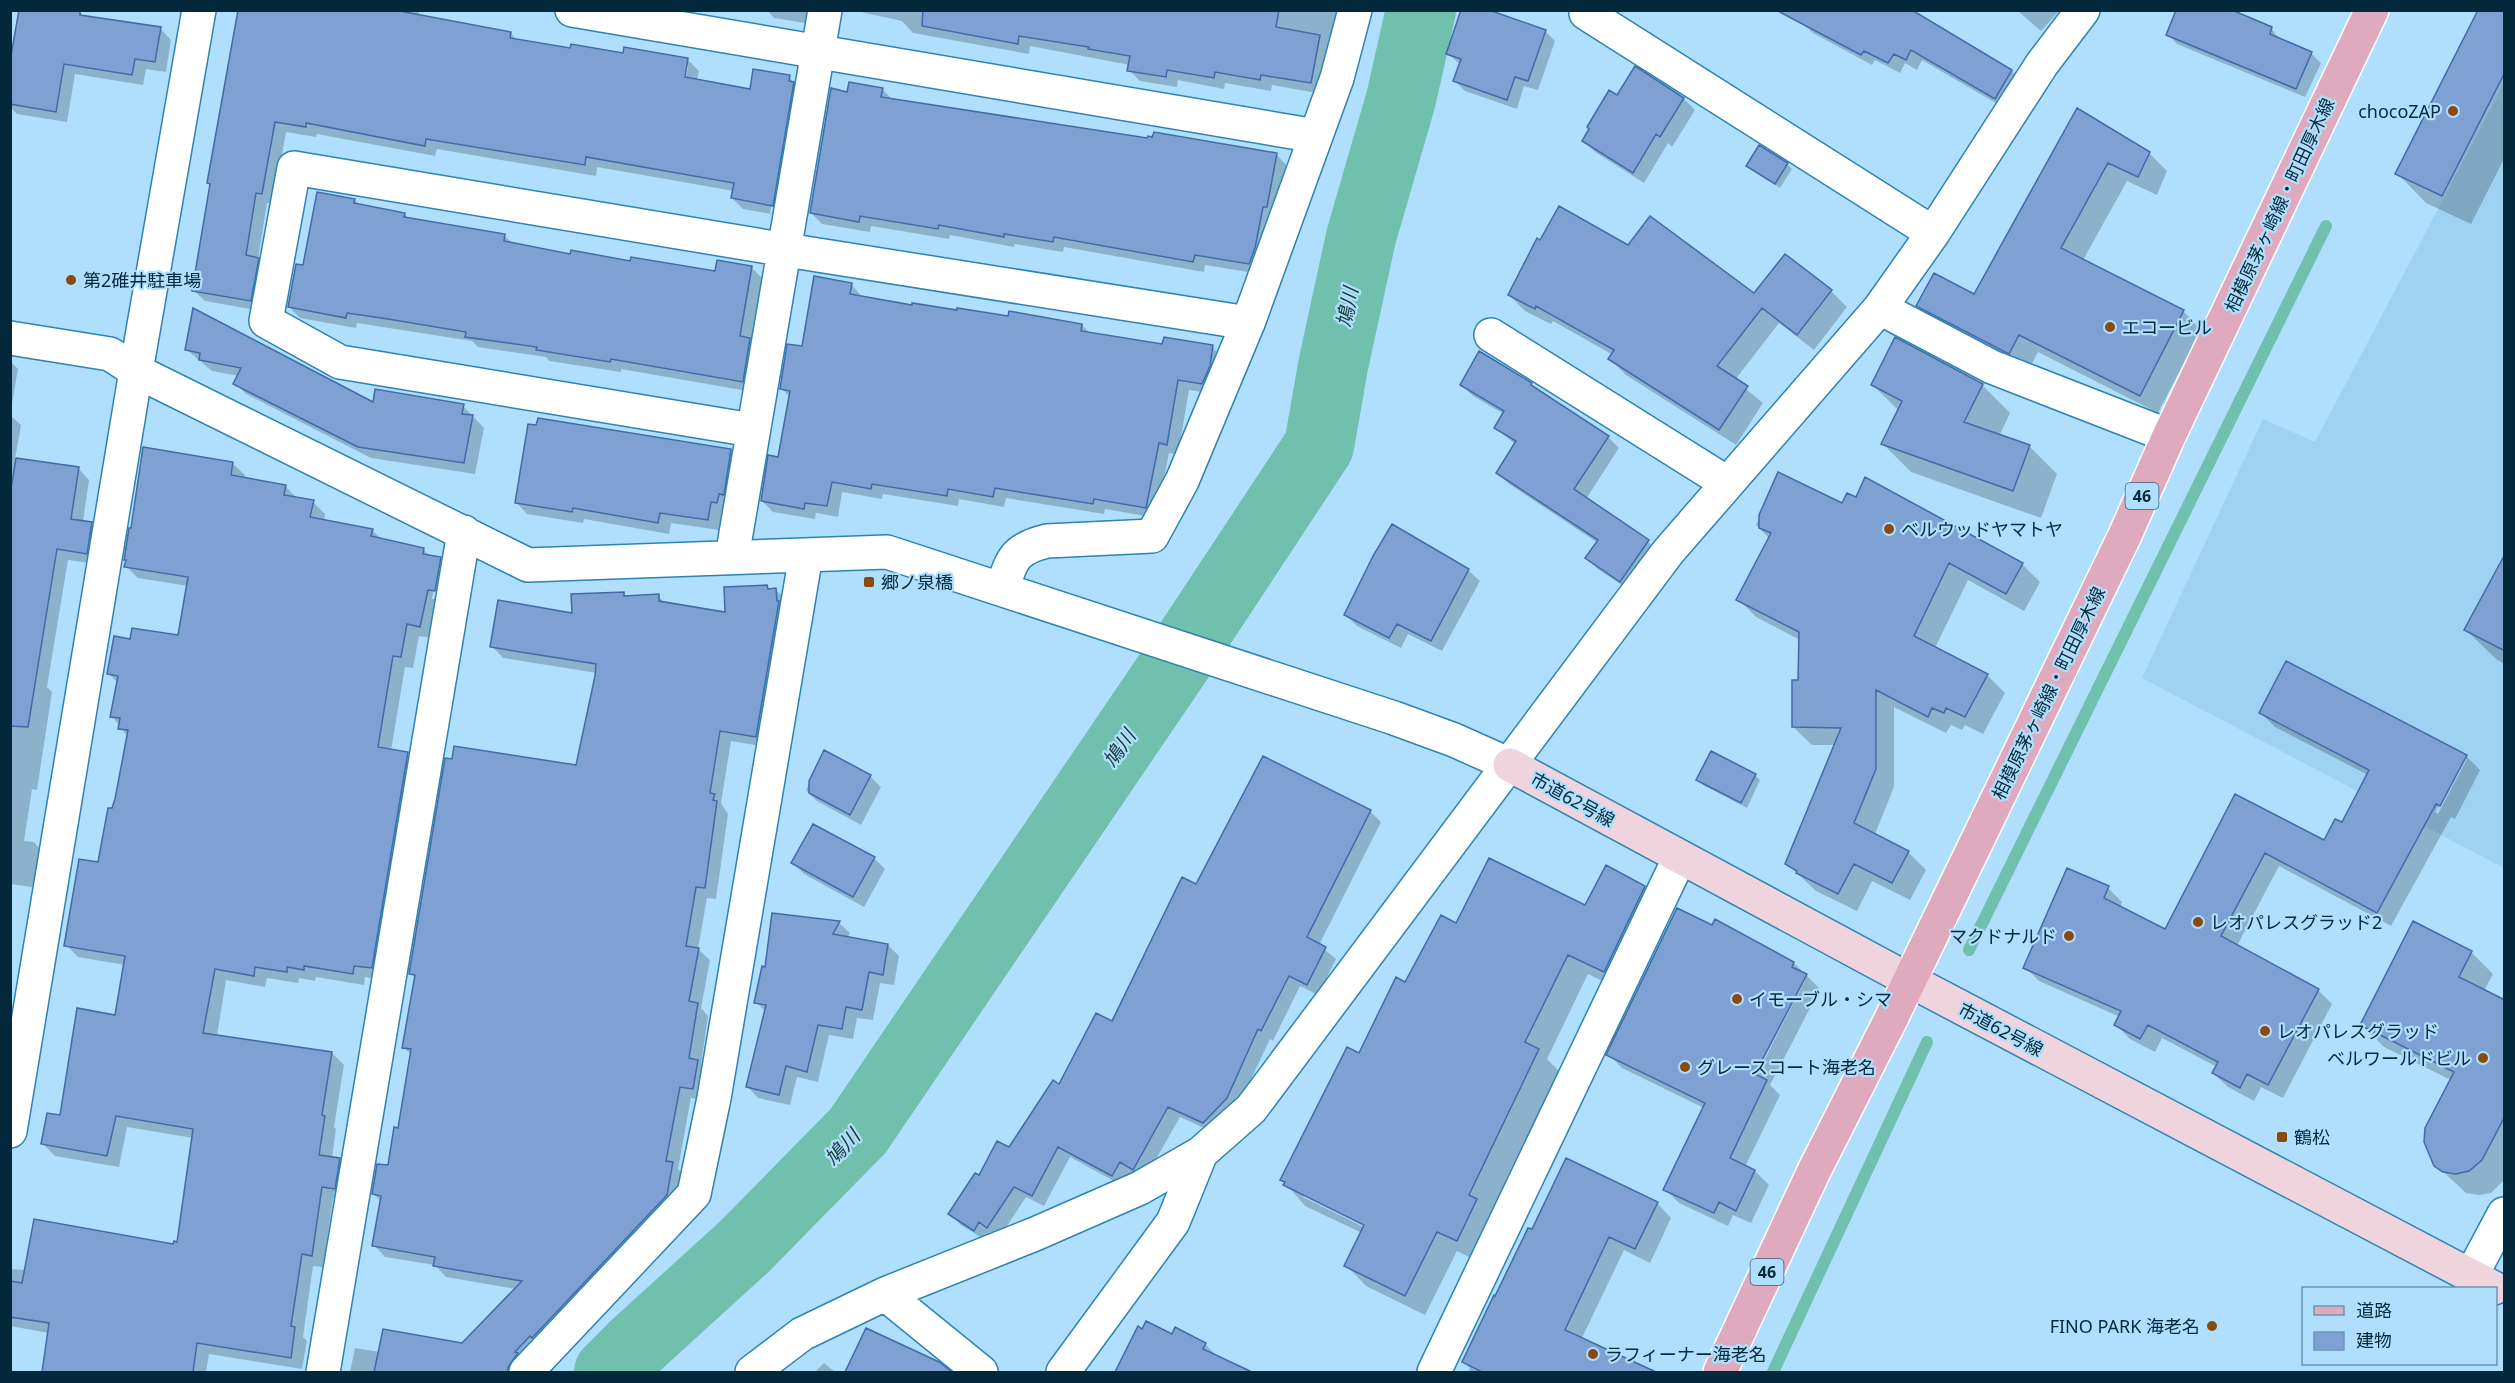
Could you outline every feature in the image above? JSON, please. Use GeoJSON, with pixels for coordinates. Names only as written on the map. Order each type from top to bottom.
{"type":"FeatureCollection","features":[{"type":"Feature","properties":{"kind":"main road","name":"相模原茅ヶ崎線・町田厚木線"},"geometry":{"type":"LineString","coordinates":[[1720,1372],[1814,1171],[2125,535],[2169,436],[2372,10]]}},
{"type":"Feature","properties":{"kind":"street"},"geometry":{"type":"LineString","coordinates":[[10,1131],[136,372],[199,10]]}},
{"type":"Feature","properties":{"kind":"street"},"geometry":{"type":"LineString","coordinates":[[572,10],[1316,136]]}},
{"type":"Feature","properties":{"kind":"street"},"geometry":{"type":"LineString","coordinates":[[732,557],[825,10]]}},
{"type":"Feature","properties":{"kind":"street"},"geometry":{"type":"LineString","coordinates":[[1002,589],[1015,555],[1033,544],[1047,541],[1152,536],[1182,482],[1248,323],[1337,78],[1355,10]]}},
{"type":"Feature","properties":{"kind":"street"},"geometry":{"type":"LineString","coordinates":[[752,1372],[802,1334],[885,1294],[1035,1234],[1140,1188],[1202,1153],[1251,1109],[1668,552],[1880,308],[1934,233],[2042,64],[2084,10]]}},
{"type":"Feature","properties":{"kind":"street"},"geometry":{"type":"LineString","coordinates":[[1587,12],[1934,233]]}},
{"type":"Feature","properties":{"kind":"street"},"geometry":{"type":"LineString","coordinates":[[752,430],[340,362],[266,321],[294,168],[786,250],[1248,323]]}},
{"type":"Feature","properties":{"kind":"street"},"geometry":{"type":"LineString","coordinates":[[1880,308],[1992,367],[2169,436]]}},
{"type":"Feature","properties":{"kind":"street"},"geometry":{"type":"LineString","coordinates":[[1491,335],[1727,483]]}},
{"type":"Feature","properties":{"kind":"street"},"geometry":{"type":"LineString","coordinates":[[10,338],[110,354],[136,372],[528,565],[887,552],[1263,674],[1454,740],[1510,765]]}},
{"type":"Feature","properties":{"kind":"street"},"geometry":{"type":"LineString","coordinates":[[323,1372],[464,532]]}},
{"type":"Feature","properties":{"kind":"street"},"geometry":{"type":"LineString","coordinates":[[526,1372],[694,1194],[714,1098],[806,555]]}},
{"type":"Feature","properties":{"kind":"street","name":"市道62号線"},"geometry":{"type":"LineString","coordinates":[[1510,765],[1909,980],[2487,1285]]}},
{"type":"Feature","properties":{"kind":"street"},"geometry":{"type":"LineString","coordinates":[[1434,1372],[1680,858]]}},
{"type":"Feature","properties":{"kind":"street"},"geometry":{"type":"LineString","coordinates":[[1063,1372],[1173,1222],[1202,1153]]}},
{"type":"Feature","properties":{"kind":"street"},"geometry":{"type":"LineString","coordinates":[[2487,1285],[2505,1214]]}},
{"type":"Feature","properties":{"kind":"street"},"geometry":{"type":"LineString","coordinates":[[885,1294],[981,1372]]}},
{"type":"Feature","properties":{"kind":"shaded area"},"geometry":{"type":"Polygon","coordinates":[[[2504,84],[2504,868],[2142,678],[2263,419],[2315,442],[2504,84]]]}},
{"type":"Feature","properties":{"kind":"building"},"geometry":{"type":"Polygon","coordinates":[[[19,10],[80,10],[80,15],[161,27],[155,62],[135,59],[132,75],[64,64],[56,112],[10,104],[10,61],[19,10]]]}},
{"type":"Feature","properties":{"kind":"building"},"geometry":{"type":"Polygon","coordinates":[[[238,10],[394,10],[511,32],[510,38],[570,48],[571,44],[623,53],[624,47],[688,58],[685,77],[750,89],[753,69],[790,75],[789,81],[794,82],[773,206],[731,198],[734,183],[586,157],[585,165],[426,139],[425,146],[306,123],[306,127],[275,122],[262,194],[256,193],[246,255],[259,258],[251,301],[192,291],[210,184],[207,183],[238,10]]]}},
{"type":"Feature","properties":{"kind":"building"},"geometry":{"type":"Polygon","coordinates":[[[923,10],[1279,10],[1276,27],[1320,35],[1311,83],[1261,75],[1260,80],[1215,72],[1214,78],[1167,70],[1166,77],[1127,71],[1130,56],[1088,49],[1089,47],[1019,36],[1018,44],[922,26],[923,10]]]}},
{"type":"Feature","properties":{"kind":"building"},"geometry":{"type":"Polygon","coordinates":[[[1461,10],[1489,10],[1546,30],[1528,81],[1515,77],[1507,100],[1453,81],[1461,59],[1446,54],[1461,10]]]}},
{"type":"Feature","properties":{"kind":"building"},"geometry":{"type":"Polygon","coordinates":[[[1776,10],[1912,10],[2012,70],[1995,99],[1911,50],[1906,60],[1894,54],[1888,63],[1864,51],[1861,55],[1776,10]]]}},
{"type":"Feature","properties":{"kind":"building"},"geometry":{"type":"Polygon","coordinates":[[[2176,10],[2232,10],[2272,27],[2270,34],[2312,52],[2296,89],[2166,35],[2176,10]]]}},
{"type":"Feature","properties":{"kind":"building"},"geometry":{"type":"Polygon","coordinates":[[[2478,10],[2505,10],[2505,72],[2442,196],[2395,174],[2478,10]]]}},
{"type":"Feature","properties":{"kind":"building"},"geometry":{"type":"Polygon","coordinates":[[[1635,66],[1684,98],[1660,137],[1656,134],[1633,173],[1582,141],[1589,129],[1587,127],[1609,90],[1617,95],[1635,66]]]}},
{"type":"Feature","properties":{"kind":"building"},"geometry":{"type":"Polygon","coordinates":[[[849,82],[883,88],[881,97],[1147,138],[1152,137],[1154,132],[1277,153],[1267,207],[1263,207],[1255,248],[1249,264],[1195,255],[1193,262],[1054,237],[1053,242],[1004,234],[1004,237],[939,225],[938,229],[860,216],[859,222],[810,213],[831,88],[847,92],[849,82]]]}},
{"type":"Feature","properties":{"kind":"building"},"geometry":{"type":"Polygon","coordinates":[[[2077,108],[2150,152],[2138,177],[2108,163],[2061,248],[2184,310],[2140,396],[2019,335],[2009,354],[1916,306],[1934,273],[1974,294],[2077,108]]]}},
{"type":"Feature","properties":{"kind":"building"},"geometry":{"type":"Polygon","coordinates":[[[1759,145],[1788,163],[1775,184],[1746,166],[1759,145]]]}},
{"type":"Feature","properties":{"kind":"building"},"geometry":{"type":"Polygon","coordinates":[[[317,192],[355,199],[354,203],[405,213],[404,217],[505,234],[504,241],[570,254],[571,250],[630,261],[631,257],[715,271],[717,260],[752,266],[740,336],[750,338],[743,382],[611,359],[610,362],[536,350],[537,347],[465,337],[466,332],[388,319],[347,313],[346,318],[288,307],[296,264],[303,265],[317,192]]]}},
{"type":"Feature","properties":{"kind":"building"},"geometry":{"type":"Polygon","coordinates":[[[1559,206],[1628,245],[1650,216],[1754,293],[1785,254],[1832,290],[1797,335],[1762,308],[1717,366],[1748,386],[1719,430],[1608,359],[1614,350],[1536,306],[1535,309],[1508,295],[1537,238],[1540,240],[1559,206]]]}},
{"type":"Feature","properties":{"kind":"building"},"geometry":{"type":"Polygon","coordinates":[[[814,276],[852,283],[850,294],[912,305],[912,303],[957,310],[957,308],[1008,316],[1009,311],[1082,324],[1081,331],[1162,344],[1164,337],[1213,345],[1210,366],[1202,384],[1178,380],[1167,445],[1159,443],[1146,508],[1094,499],[1093,504],[995,488],[993,497],[948,489],[947,496],[872,484],[871,489],[832,482],[827,506],[805,503],[804,509],[761,501],[768,455],[778,457],[790,391],[780,389],[787,344],[802,346],[814,276]]]}},
{"type":"Feature","properties":{"kind":"building"},"geometry":{"type":"Polygon","coordinates":[[[193,308],[373,402],[375,389],[464,404],[462,414],[473,415],[464,463],[358,447],[233,384],[241,368],[199,360],[200,353],[185,350],[193,308]]]}},
{"type":"Feature","properties":{"kind":"building"},"geometry":{"type":"Polygon","coordinates":[[[1895,337],[1983,384],[1964,422],[2030,445],[2013,491],[1881,444],[1902,401],[1871,385],[1895,337]]]}},
{"type":"Feature","properties":{"kind":"building"},"geometry":{"type":"Polygon","coordinates":[[[1479,351],[1532,383],[1531,385],[1609,436],[1574,489],[1649,540],[1620,582],[1585,558],[1598,540],[1496,473],[1516,441],[1494,428],[1504,411],[1460,385],[1479,351]]]}},
{"type":"Feature","properties":{"kind":"building"},"geometry":{"type":"Polygon","coordinates":[[[538,418],[731,449],[724,495],[719,494],[717,503],[711,502],[708,520],[660,513],[658,523],[573,508],[572,512],[515,503],[528,424],[536,425],[538,418]]]}},
{"type":"Feature","properties":{"kind":"building"},"geometry":{"type":"Polygon","coordinates":[[[143,447],[233,462],[231,475],[286,485],[284,495],[314,500],[310,517],[373,529],[371,536],[424,548],[423,554],[441,557],[435,591],[428,590],[420,627],[407,624],[401,657],[393,656],[378,747],[408,752],[372,968],[354,966],[353,974],[304,966],[304,970],[287,967],[287,972],[255,967],[254,976],[215,969],[203,1033],[332,1052],[322,1115],[325,1116],[319,1155],[340,1158],[335,1189],[322,1187],[312,1256],[302,1254],[291,1326],[295,1327],[291,1358],[197,1343],[193,1372],[42,1372],[49,1323],[10,1317],[10,1281],[22,1283],[34,1219],[173,1244],[174,1241],[177,1242],[193,1129],[116,1116],[107,1156],[41,1144],[47,1113],[60,1115],[77,1008],[115,1015],[125,956],[64,946],[79,859],[98,862],[108,808],[112,808],[115,799],[128,730],[118,729],[120,718],[110,717],[118,676],[107,674],[114,636],[130,639],[132,628],[178,635],[188,577],[124,567],[143,447]]]}},
{"type":"Feature","properties":{"kind":"building"},"geometry":{"type":"Polygon","coordinates":[[[16,458],[79,467],[71,519],[92,522],[87,554],[57,549],[28,727],[10,726],[10,495],[16,458]]]}},
{"type":"Feature","properties":{"kind":"building"},"geometry":{"type":"Polygon","coordinates":[[[1778,472],[1842,503],[1847,493],[1856,497],[1865,477],[2023,563],[2006,594],[1949,563],[1914,636],[1988,674],[1965,717],[1946,708],[1944,713],[1932,708],[1928,717],[1876,690],[1876,769],[1854,823],[1909,851],[1892,883],[1854,864],[1838,894],[1796,873],[1797,871],[1785,864],[1841,728],[1792,727],[1792,680],[1798,680],[1799,632],[1736,600],[1771,533],[1759,528],[1759,515],[1778,472]]]}},
{"type":"Feature","properties":{"kind":"building"},"geometry":{"type":"Polygon","coordinates":[[[1392,524],[1469,569],[1431,641],[1397,624],[1389,638],[1344,615],[1373,556],[1392,524]]]}},
{"type":"Feature","properties":{"kind":"building"},"geometry":{"type":"Polygon","coordinates":[[[2505,554],[2505,651],[2464,630],[2505,554]]]}},
{"type":"Feature","properties":{"kind":"building"},"geometry":{"type":"Polygon","coordinates":[[[767,585],[768,589],[776,588],[777,601],[779,601],[756,737],[720,731],[710,793],[715,794],[713,800],[717,801],[705,888],[696,887],[686,946],[699,948],[689,1001],[698,1003],[689,1058],[698,1060],[693,1089],[680,1087],[666,1161],[673,1162],[667,1195],[532,1338],[530,1336],[515,1352],[518,1353],[508,1367],[508,1372],[374,1372],[383,1329],[462,1343],[522,1281],[433,1266],[435,1257],[372,1246],[381,1196],[372,1194],[377,1164],[388,1165],[394,1127],[398,1128],[411,1049],[402,1048],[415,975],[409,974],[445,758],[452,759],[454,746],[576,765],[595,676],[596,664],[490,647],[498,600],[572,613],[571,594],[624,592],[624,596],[659,594],[659,601],[725,612],[724,587],[767,585]]]}},
{"type":"Feature","properties":{"kind":"building"},"geometry":{"type":"Polygon","coordinates":[[[2286,661],[2467,755],[2440,806],[2436,804],[2377,913],[2265,853],[2221,936],[2319,989],[2268,1085],[2247,1074],[2240,1088],[2212,1073],[2218,1062],[2148,1025],[2140,1039],[2114,1025],[2121,1011],[2023,968],[2067,868],[2109,886],[2104,898],[2165,929],[2235,794],[2324,840],[2335,819],[2342,822],[2369,770],[2259,713],[2286,661]]]}},
{"type":"Feature","properties":{"kind":"building"},"geometry":{"type":"Polygon","coordinates":[[[824,750],[871,775],[850,815],[809,793],[809,781],[824,750]]]}},
{"type":"Feature","properties":{"kind":"building"},"geometry":{"type":"Polygon","coordinates":[[[1711,751],[1756,774],[1741,803],[1696,780],[1711,751]]]}},
{"type":"Feature","properties":{"kind":"building"},"geometry":{"type":"Polygon","coordinates":[[[1263,756],[1371,810],[1307,937],[1326,947],[1307,985],[1289,976],[1261,1031],[1258,1029],[1227,1098],[1203,1123],[1168,1107],[1133,1170],[1120,1162],[1112,1176],[1058,1147],[1032,1196],[1014,1187],[987,1228],[979,1222],[974,1231],[948,1214],[975,1173],[979,1175],[997,1141],[1009,1147],[1053,1080],[1059,1084],[1096,1013],[1112,1021],[1182,877],[1196,884],[1263,756]]]}},
{"type":"Feature","properties":{"kind":"building"},"geometry":{"type":"Polygon","coordinates":[[[813,824],[875,857],[853,897],[791,863],[813,824]]]}},
{"type":"Feature","properties":{"kind":"building"},"geometry":{"type":"Polygon","coordinates":[[[1489,858],[1585,905],[1606,865],[1645,886],[1604,972],[1568,955],[1525,1042],[1539,1049],[1469,1195],[1477,1199],[1457,1241],[1437,1232],[1405,1296],[1344,1266],[1364,1225],[1283,1185],[1285,1182],[1280,1180],[1347,1047],[1359,1053],[1396,977],[1405,982],[1441,915],[1456,923],[1489,858]]]}},
{"type":"Feature","properties":{"kind":"building"},"geometry":{"type":"Polygon","coordinates":[[[1677,908],[1712,925],[1715,919],[1794,962],[1792,967],[1807,974],[1755,1074],[1767,1080],[1730,1158],[1755,1170],[1736,1211],[1719,1202],[1714,1213],[1663,1190],[1705,1103],[1606,1055],[1677,908]]]}},
{"type":"Feature","properties":{"kind":"building"},"geometry":{"type":"Polygon","coordinates":[[[772,913],[840,921],[833,934],[888,944],[883,975],[869,972],[862,1010],[846,1007],[842,1029],[818,1025],[807,1072],[786,1066],[779,1095],[746,1087],[766,1005],[754,1003],[762,966],[765,967],[772,913]]]}},
{"type":"Feature","properties":{"kind":"building"},"geometry":{"type":"Polygon","coordinates":[[[2413,921],[2472,951],[2459,977],[2505,1000],[2505,1116],[2482,1160],[2469,1171],[2456,1174],[2443,1172],[2434,1166],[2424,1142],[2425,1128],[2454,1072],[2360,1025],[2413,921]]]}},
{"type":"Feature","properties":{"kind":"building"},"geometry":{"type":"Polygon","coordinates":[[[1566,1158],[1658,1202],[1635,1249],[1609,1237],[1565,1330],[1656,1372],[1482,1372],[1462,1362],[1528,1228],[1532,1229],[1566,1158]]]}},
{"type":"Feature","properties":{"kind":"building"},"geometry":{"type":"Polygon","coordinates":[[[1146,1321],[1172,1334],[1175,1327],[1206,1343],[1203,1349],[1252,1372],[1115,1372],[1138,1326],[1142,1329],[1146,1321]]]}},
{"type":"Feature","properties":{"kind":"building"},"geometry":{"type":"Polygon","coordinates":[[[866,1328],[939,1362],[952,1372],[845,1372],[866,1328]]]}},
{"type":"Feature","properties":{"kind":"waterway","name":"鳩川"},"geometry":{"type":"LineString","coordinates":[[609,1372],[744,1247],[858,1131],[1174,666],[1319,446],[1333,366],[1361,237],[1401,99],[1421,10]]}},
{"type":"Feature","properties":{"kind":"waterway"},"geometry":{"type":"LineString","coordinates":[[1969,950],[2326,226]]}},
{"type":"Feature","properties":{"kind":"waterway"},"geometry":{"type":"LineString","coordinates":[[1773,1372],[1927,1042]]}},
{"type":"Feature","properties":{"kind":"place","name":"chocoZAP"},"geometry":{"type":"Point","coordinates":[2453,111]}},
{"type":"Feature","properties":{"kind":"place","name":"第2碓井駐車場"},"geometry":{"type":"Point","coordinates":[71,280]}},
{"type":"Feature","properties":{"kind":"place","name":"エコービル"},"geometry":{"type":"Point","coordinates":[2110,327]}},
{"type":"Feature","properties":{"kind":"place","name":"ベルウッドヤマトヤ"},"geometry":{"type":"Point","coordinates":[1889,529]}},
{"type":"Feature","properties":{"kind":"place","name":"郷ノ泉橋"},"geometry":{"type":"Point","coordinates":[869,582]}},
{"type":"Feature","properties":{"kind":"place","name":"レオパレスグラッド2"},"geometry":{"type":"Point","coordinates":[2198,922]}},
{"type":"Feature","properties":{"kind":"place","name":"マクドナルド"},"geometry":{"type":"Point","coordinates":[2069,936]}},
{"type":"Feature","properties":{"kind":"place","name":"イモーブル・シマ"},"geometry":{"type":"Point","coordinates":[1737,999]}},
{"type":"Feature","properties":{"kind":"place","name":"レオパレスグラッド"},"geometry":{"type":"Point","coordinates":[2265,1031]}},
{"type":"Feature","properties":{"kind":"place","name":"ベルワールドビル"},"geometry":{"type":"Point","coordinates":[2483,1058]}},
{"type":"Feature","properties":{"kind":"place","name":"グレースコート海老名"},"geometry":{"type":"Point","coordinates":[1685,1067]}},
{"type":"Feature","properties":{"kind":"place","name":"鶴松"},"geometry":{"type":"Point","coordinates":[2282,1137]}},
{"type":"Feature","properties":{"kind":"place","name":"FINO PARK 海老名"},"geometry":{"type":"Point","coordinates":[2212,1326]}},
{"type":"Feature","properties":{"kind":"place","name":"ラフィーナー海老名"},"geometry":{"type":"Point","coordinates":[1593,1354]}}]}
